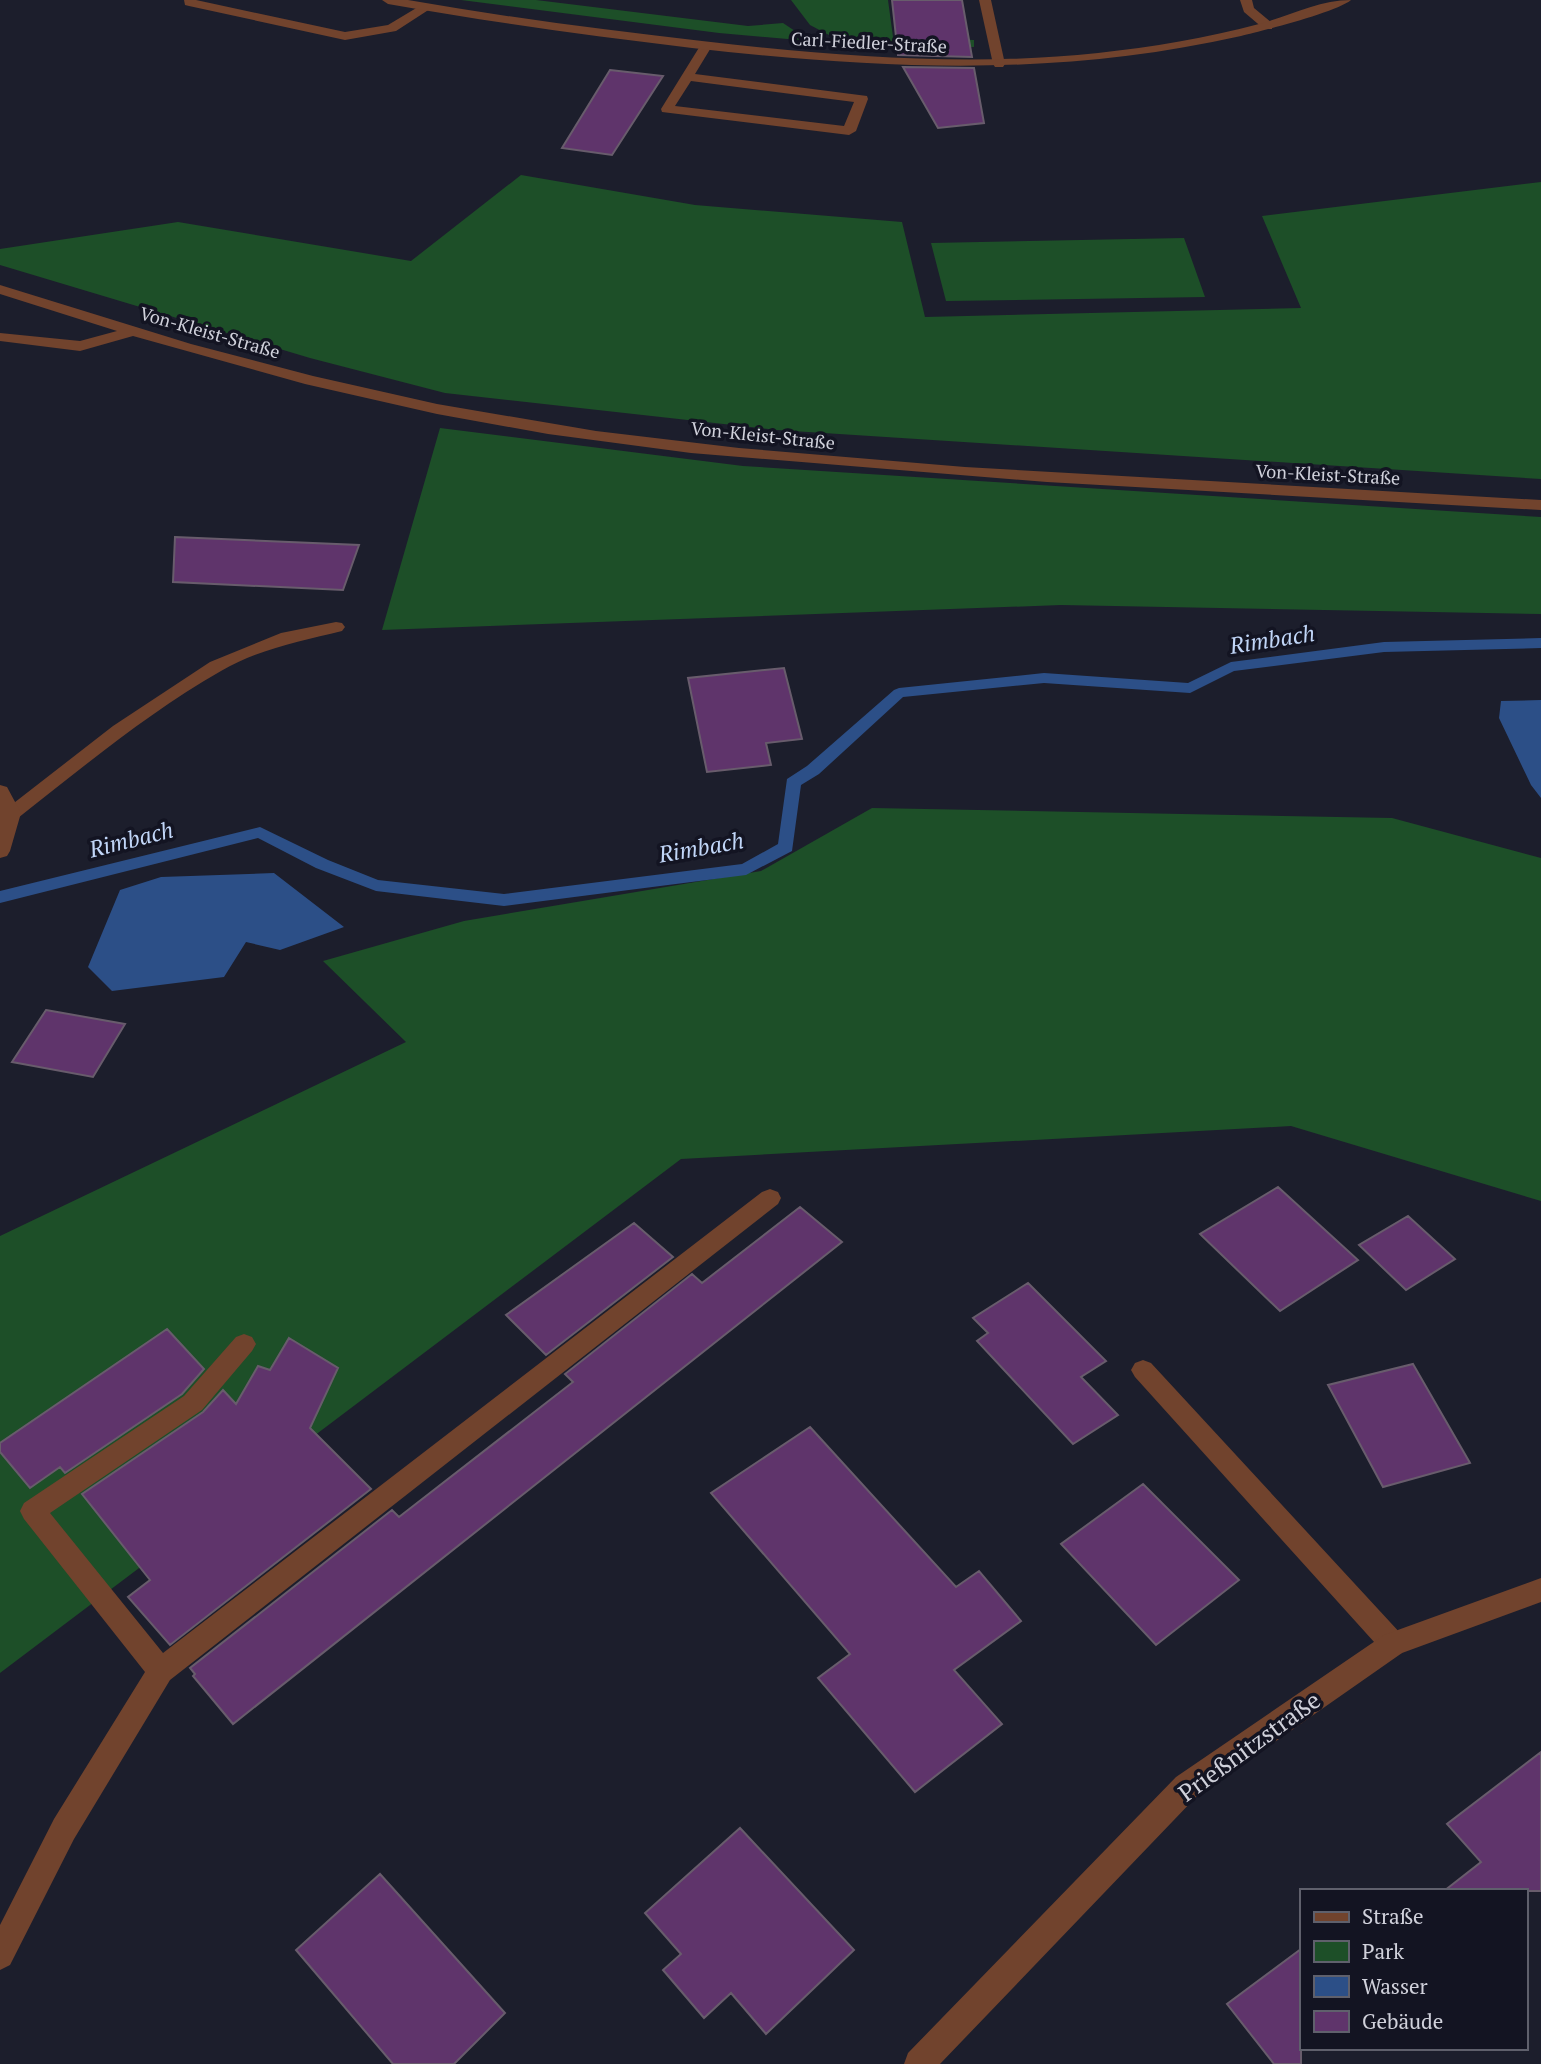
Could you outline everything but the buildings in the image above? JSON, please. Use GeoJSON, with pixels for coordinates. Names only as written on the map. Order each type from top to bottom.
{"type":"FeatureCollection","features":[{"type":"Feature","properties":{"kind":"street","name":"Carl-Fiedler-Straße"},"geometry":{"type":"LineString","coordinates":[[388,0],[494,20],[777,55],[942,65],[1079,59],[1212,40],[1297,18],[1345,0]]}},
{"type":"Feature","properties":{"kind":"street"},"geometry":{"type":"LineString","coordinates":[[985,0],[999,64]]}},
{"type":"Feature","properties":{"kind":"street"},"geometry":{"type":"LineString","coordinates":[[1246,0],[1248,9],[1268,26]]}},
{"type":"Feature","properties":{"kind":"street"},"geometry":{"type":"LineString","coordinates":[[189,2],[345,36],[391,28],[427,7]]}},
{"type":"Feature","properties":{"kind":"street"},"geometry":{"type":"LineString","coordinates":[[688,77],[862,99],[849,131],[667,109],[706,46]]}},
{"type":"Feature","properties":{"kind":"street","name":"Von-Kleist-Straße"},"geometry":{"type":"LineString","coordinates":[[0,289],[135,331],[393,400],[504,422],[625,440],[761,456],[979,473],[1541,505]]}},
{"type":"Feature","properties":{"kind":"street"},"geometry":{"type":"LineString","coordinates":[[0,337],[80,346],[135,331]]}},
{"type":"Feature","properties":{"kind":"street"},"geometry":{"type":"LineString","coordinates":[[0,851],[11,813],[119,730],[216,666],[287,637],[336,627]]}},
{"type":"Feature","properties":{"kind":"street"},"geometry":{"type":"LineString","coordinates":[[0,791],[11,813]]}},
{"type":"Feature","properties":{"kind":"street"},"geometry":{"type":"LineString","coordinates":[[0,1955],[64,1829],[160,1671],[770,1198]]}},
{"type":"Feature","properties":{"kind":"street"},"geometry":{"type":"LineString","coordinates":[[160,1671],[33,1511],[193,1403],[244,1345]]}},
{"type":"Feature","properties":{"kind":"street"},"geometry":{"type":"LineString","coordinates":[[1143,1370],[1392,1644]]}},
{"type":"Feature","properties":{"kind":"street","name":"Prießnitzstraße"},"geometry":{"type":"LineString","coordinates":[[919,2064],[1186,1787],[1392,1644],[1541,1590]]}},
{"type":"Feature","properties":{"kind":"green space"},"geometry":{"type":"Polygon","coordinates":[[[461,0],[536,0],[748,26],[783,23],[810,41],[719,33],[461,0]]]}},
{"type":"Feature","properties":{"kind":"green space"},"geometry":{"type":"Polygon","coordinates":[[[791,0],[888,0],[893,37],[974,40],[974,47],[846,44],[810,25],[791,0]]]}},
{"type":"Feature","properties":{"kind":"green space"},"geometry":{"type":"Polygon","coordinates":[[[521,175],[695,205],[902,222],[925,317],[1301,308],[1262,216],[1541,182],[1541,479],[777,430],[445,393],[310,358],[0,265],[0,249],[178,222],[411,261],[521,175]]]}},
{"type":"Feature","properties":{"kind":"green space"},"geometry":{"type":"Polygon","coordinates":[[[1184,238],[1205,297],[946,301],[931,243],[1184,238]]]}},
{"type":"Feature","properties":{"kind":"green space"},"geometry":{"type":"Polygon","coordinates":[[[440,428],[743,466],[1541,517],[1541,614],[1061,605],[382,630],[440,428]]]}},
{"type":"Feature","properties":{"kind":"green space"},"geometry":{"type":"Polygon","coordinates":[[[872,808],[1392,818],[1541,858],[1541,1201],[1291,1126],[681,1159],[0,1673],[0,1236],[406,1042],[323,961],[464,921],[761,871],[872,808]]]}},
{"type":"Feature","properties":{"kind":"water"},"geometry":{"type":"Polygon","coordinates":[[[1541,700],[1541,798],[1531,785],[1499,718],[1501,701],[1541,700]]]}},
{"type":"Feature","properties":{"kind":"water"},"geometry":{"type":"Polygon","coordinates":[[[274,873],[344,927],[280,950],[246,942],[224,977],[112,991],[88,967],[120,890],[161,877],[274,873]]]}},
{"type":"Feature","properties":{"kind":"waterway","name":"Rimbach"},"geometry":{"type":"LineString","coordinates":[[0,897],[260,832],[322,864],[376,885],[504,900],[746,869],[786,847],[793,783],[813,770],[899,693],[1044,678],[1190,688],[1231,667],[1384,647],[1541,643]]}}]}
